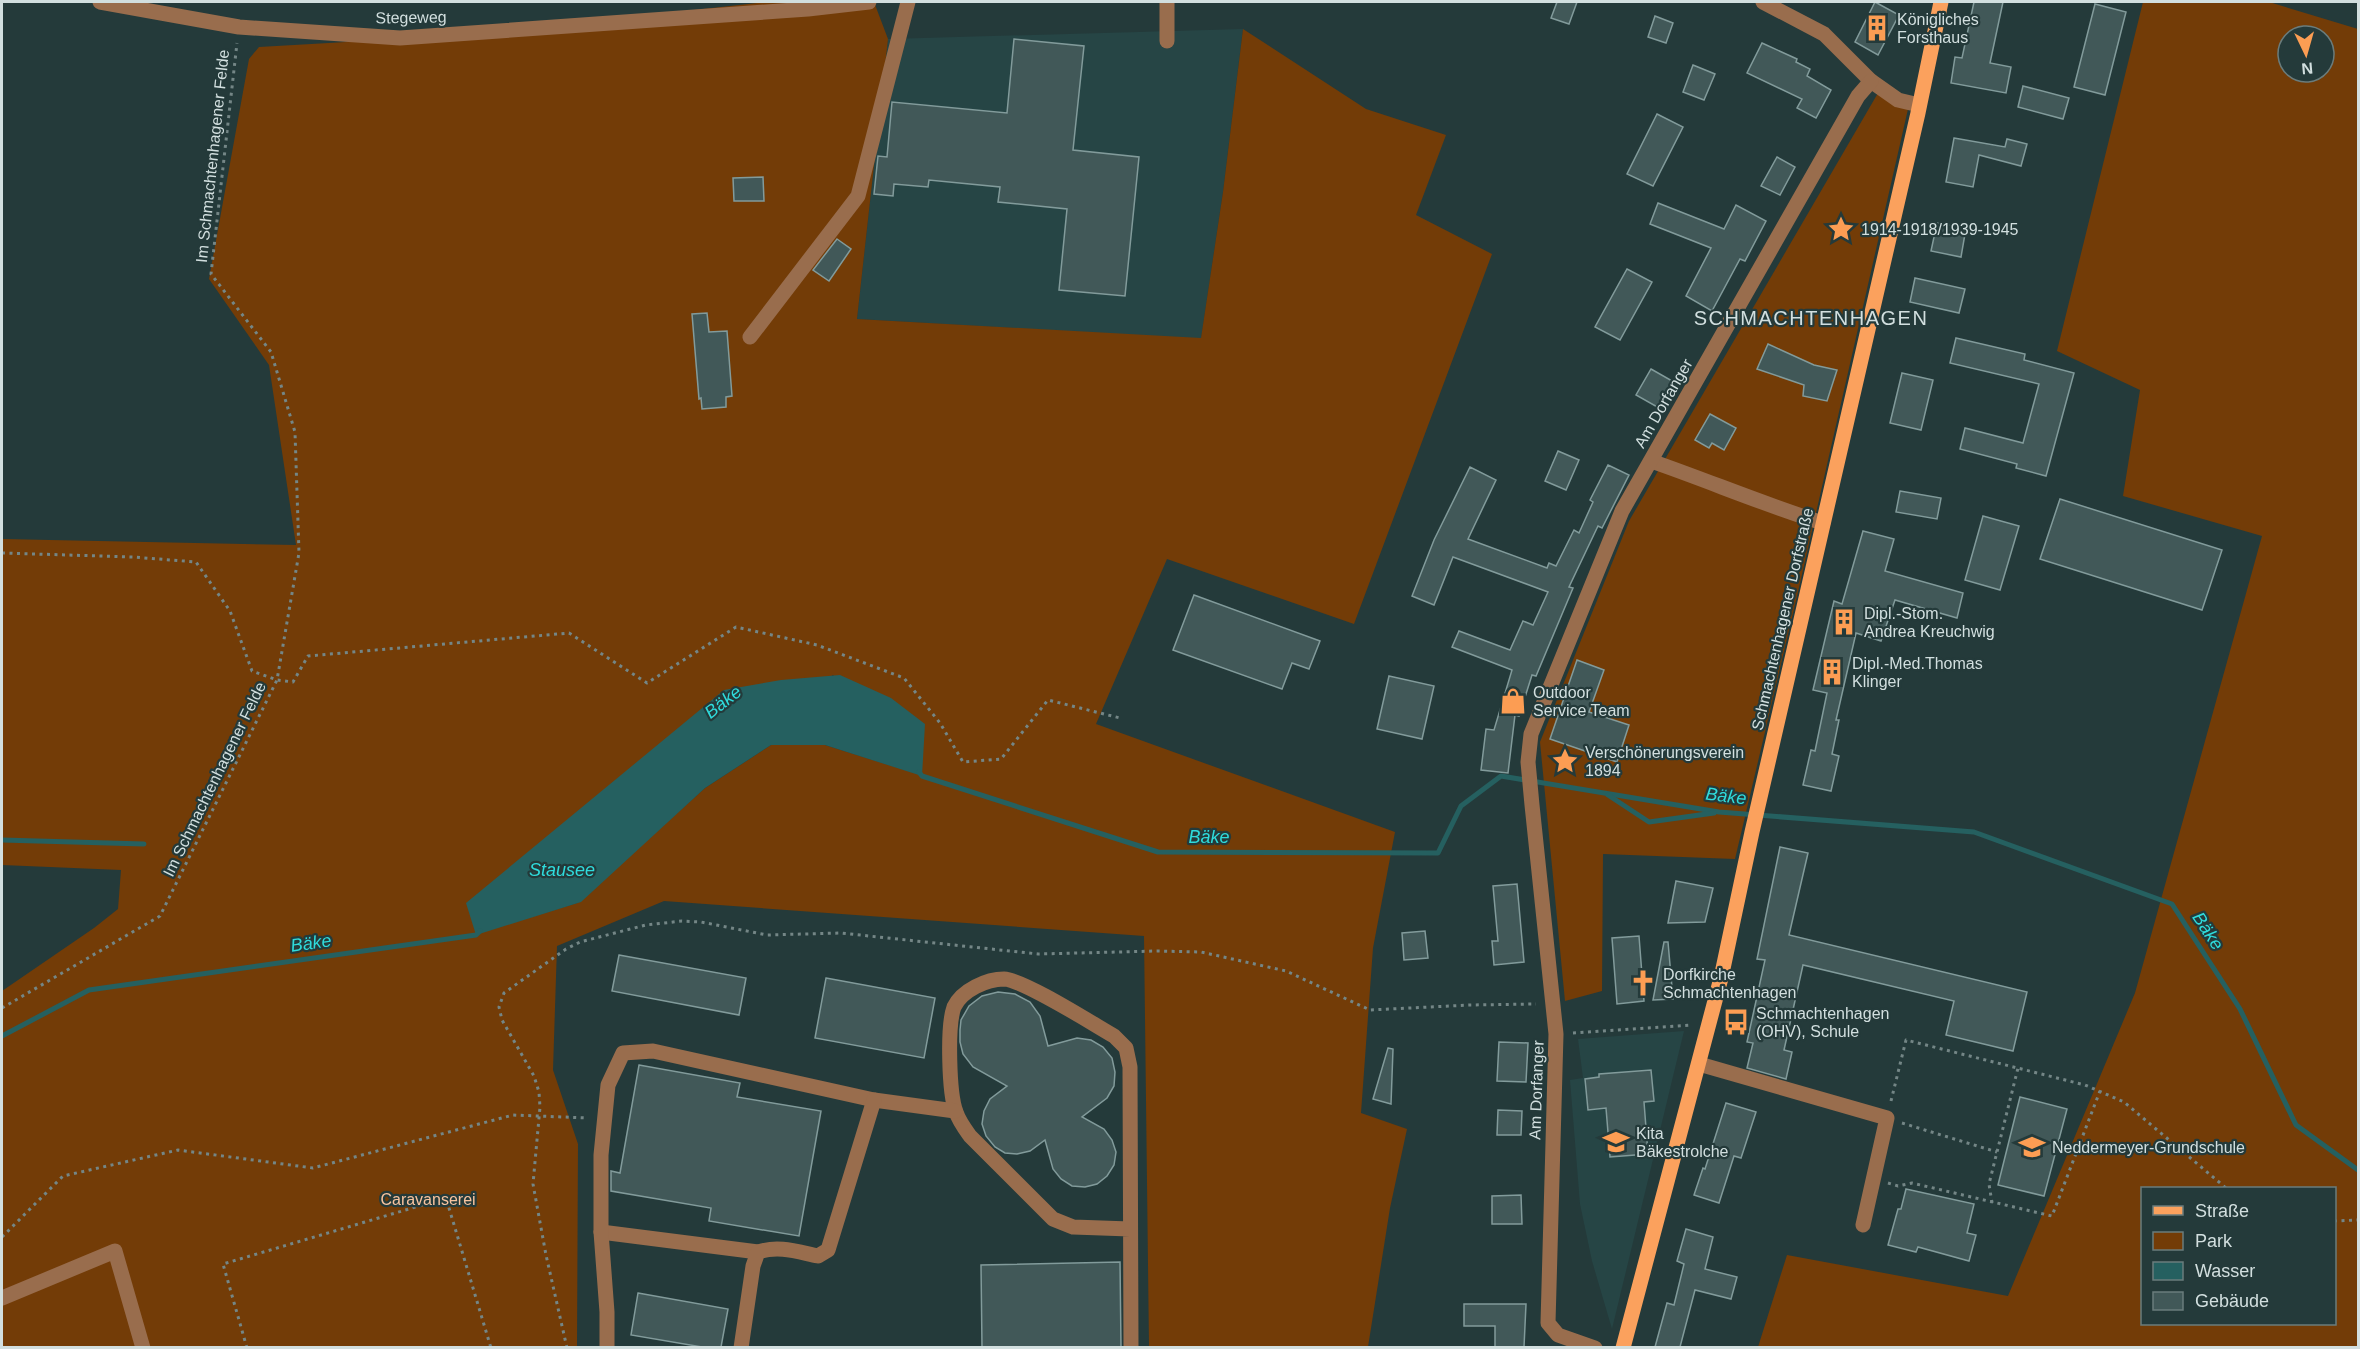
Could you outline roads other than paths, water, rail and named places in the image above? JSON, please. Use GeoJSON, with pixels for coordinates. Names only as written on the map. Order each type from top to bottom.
{"type":"FeatureCollection","features":[{"type":"Feature","properties":{"kind":"main road","name":"Schmachtenhagener Dorfstraße"},"geometry":{"type":"LineString","coordinates":[[1623,1347],[1721,978],[1760,795],[1941,2]]}},
{"type":"Feature","properties":{"kind":"street","name":"Stegeweg"},"geometry":{"type":"LineString","coordinates":[[100,2],[239,27],[400,38],[807,9],[869,2]]}},
{"type":"Feature","properties":{"kind":"street"},"geometry":{"type":"LineString","coordinates":[[750,337],[858,196],[908,2]]}},
{"type":"Feature","properties":{"kind":"street"},"geometry":{"type":"LineString","coordinates":[[1167,2],[1167,41]]}},
{"type":"Feature","properties":{"kind":"street"},"geometry":{"type":"LineString","coordinates":[[1763,2],[1824,34],[1871,81],[1898,100],[1919,105]]}},
{"type":"Feature","properties":{"kind":"street","name":"Am Dorfanger"},"geometry":{"type":"LineString","coordinates":[[1594,1347],[1558,1335],[1548,1323],[1556,1034],[1528,762],[1531,734],[1622,511],[1858,96],[1871,81]]}},
{"type":"Feature","properties":{"kind":"street"},"geometry":{"type":"LineString","coordinates":[[1651,461],[1778,509],[1823,523]]}},
{"type":"Feature","properties":{"kind":"street"},"geometry":{"type":"LineString","coordinates":[[1130,1229],[1073,1227],[1053,1219],[970,1136],[955,1111],[951,1086],[952,1019],[954,1006],[974,987],[989,981],[1006,979],[1023,985],[1114,1036],[1126,1048],[1130,1066],[1131,1347]]}},
{"type":"Feature","properties":{"kind":"street"},"geometry":{"type":"LineString","coordinates":[[607,1347],[607,1312],[601,1232],[601,1155],[608,1085],[623,1053],[653,1051],[874,1100],[955,1111]]}},
{"type":"Feature","properties":{"kind":"street"},"geometry":{"type":"LineString","coordinates":[[1699,1064],[1887,1118],[1863,1225]]}},
{"type":"Feature","properties":{"kind":"street"},"geometry":{"type":"LineString","coordinates":[[601,1232],[758,1252],[770,1248],[784,1249],[818,1256],[828,1250],[874,1100]]}},
{"type":"Feature","properties":{"kind":"street"},"geometry":{"type":"LineString","coordinates":[[2,1298],[115,1251],[143,1347]]}},
{"type":"Feature","properties":{"kind":"street"},"geometry":{"type":"LineString","coordinates":[[741,1347],[753,1266],[758,1252]]}},
{"type":"Feature","properties":{"kind":"water","name":"Stausee"},"geometry":{"type":"Polygon","coordinates":[[[840,675],[891,698],[925,724],[922,776],[825,745],[771,745],[705,788],[581,902],[476,935],[466,903],[724,690],[781,680],[840,675]]]}},
{"type":"Feature","properties":{"kind":"waterway","name":"Bäke"},"geometry":{"type":"LineString","coordinates":[[919,772],[922,776],[1158,852],[1438,853],[1461,806],[1501,776],[1719,812],[1974,832],[2172,904],[2240,1009],[2296,1125],[2358,1170]]}},
{"type":"Feature","properties":{"kind":"waterway"},"geometry":{"type":"LineString","coordinates":[[1608,795],[1649,822],[1714,813]]}},
{"type":"Feature","properties":{"kind":"waterway"},"geometry":{"type":"LineString","coordinates":[[2,840],[144,844]]}},
{"type":"Feature","properties":{"kind":"waterway","name":"Bäke"},"geometry":{"type":"LineString","coordinates":[[2,1036],[89,990],[476,935],[480,931]]}},
{"type":"Feature","properties":{"kind":"place","name":"Königliches Forsthaus"},"geometry":{"type":"Point","coordinates":[1877,28]}},
{"type":"Feature","properties":{"kind":"place","name":"1914-1918/1939-1945"},"geometry":{"type":"Point","coordinates":[1841,229]}},
{"type":"Feature","properties":{"kind":"place","name":"Dipl.-Stom. Andrea Kreuchwig"},"geometry":{"type":"Point","coordinates":[1844,622]}},
{"type":"Feature","properties":{"kind":"place","name":"Dipl.-Med.Thomas Klinger"},"geometry":{"type":"Point","coordinates":[1832,672]}},
{"type":"Feature","properties":{"kind":"place","name":"Outdoor Service Team"},"geometry":{"type":"Point","coordinates":[1513,701]}},
{"type":"Feature","properties":{"kind":"place","name":"Verschönerungsverein 1894"},"geometry":{"type":"Point","coordinates":[1565,761]}},
{"type":"Feature","properties":{"kind":"place","name":"Dorfkirche Schmachtenhagen"},"geometry":{"type":"Point","coordinates":[1643,983]}},
{"type":"Feature","properties":{"kind":"place","name":"Schmachtenhagen (OHV), Schule"},"geometry":{"type":"Point","coordinates":[1736,1022]}},
{"type":"Feature","properties":{"kind":"place","name":"Kita Bäkestrolche"},"geometry":{"type":"Point","coordinates":[1616,1142]}},
{"type":"Feature","properties":{"kind":"place","name":"Neddermeyer-Grundschule"},"geometry":{"type":"Point","coordinates":[2032,1147]}},
{"type":"Feature","properties":{"kind":"district","name":"SCHMACHTENHAGEN"},"geometry":{"type":"Point","coordinates":[1811,318]}},
{"type":"Feature","properties":{"kind":"park label","name":"Caravanserei"},"geometry":{"type":"Point","coordinates":[428,1199]}}]}
